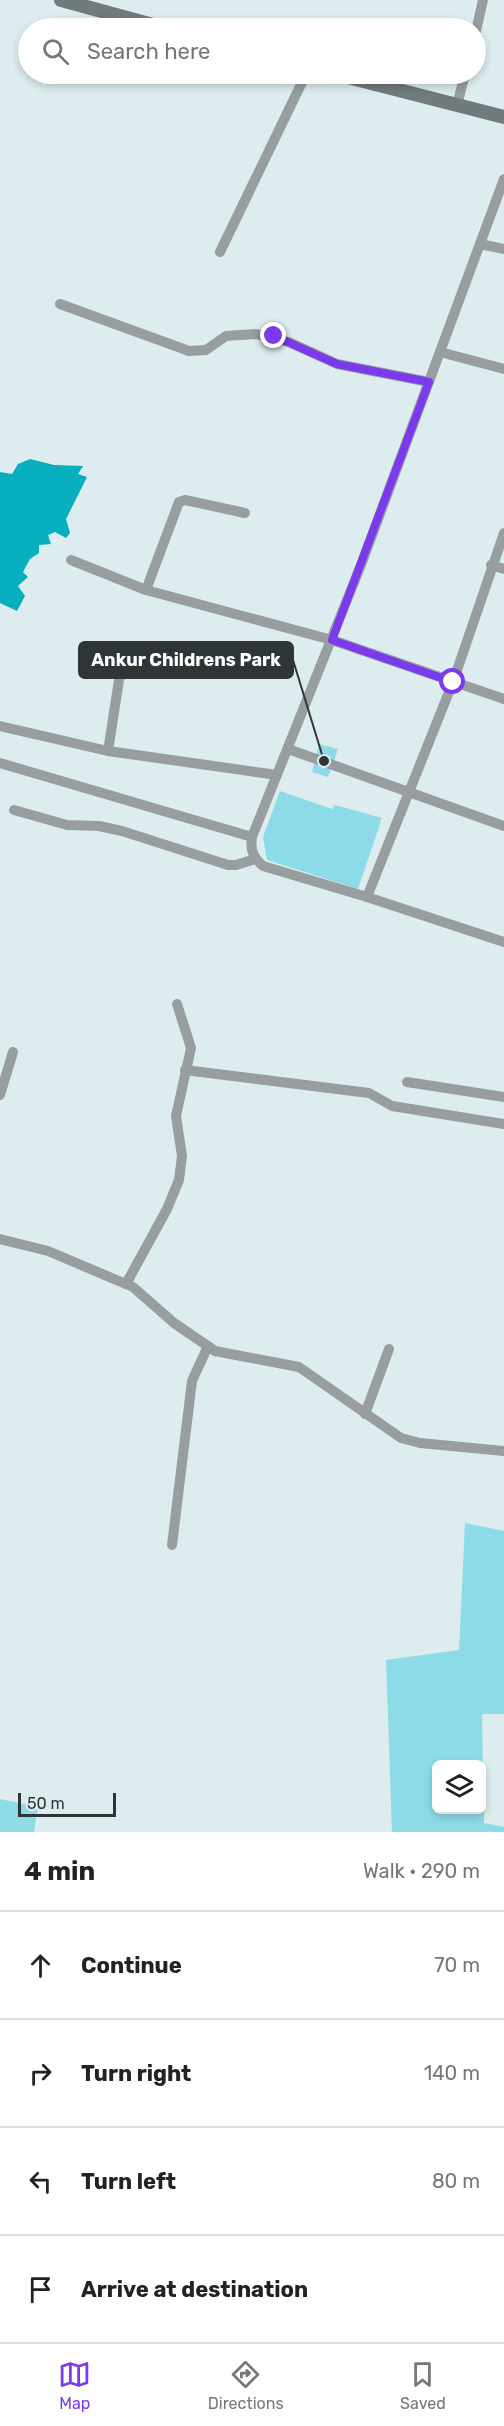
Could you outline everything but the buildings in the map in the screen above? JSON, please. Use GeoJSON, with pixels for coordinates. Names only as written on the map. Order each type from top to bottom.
{"type":"FeatureCollection","features":[{"type":"Feature","properties":{"kind":"main road"},"geometry":{"type":"LineString","coordinates":[[62,0],[128,18]]}},
{"type":"Feature","properties":{"kind":"main road"},"geometry":{"type":"LineString","coordinates":[[375,84],[504,117]]}},
{"type":"Feature","properties":{"kind":"street"},"geometry":{"type":"LineString","coordinates":[[479,18],[483,0]]}},
{"type":"Feature","properties":{"kind":"street"},"geometry":{"type":"LineString","coordinates":[[220,252],[301,84]]}},
{"type":"Feature","properties":{"kind":"street"},"geometry":{"type":"LineString","coordinates":[[457,105],[462,84]]}},
{"type":"Feature","properties":{"kind":"street"},"geometry":{"type":"LineString","coordinates":[[504,179],[332,640],[252,837],[250,848],[255,859],[263,866],[504,942]]}},
{"type":"Feature","properties":{"kind":"street"},"geometry":{"type":"LineString","coordinates":[[480,244],[504,249]]}},
{"type":"Feature","properties":{"kind":"street"},"geometry":{"type":"LineString","coordinates":[[60,304],[189,351],[206,350],[226,336],[256,334],[281,339],[337,364],[429,382]]}},
{"type":"Feature","properties":{"kind":"street"},"geometry":{"type":"LineString","coordinates":[[440,352],[504,369]]}},
{"type":"Feature","properties":{"kind":"street"},"geometry":{"type":"LineString","coordinates":[[146,590],[179,501],[185,500],[245,513]]}},
{"type":"Feature","properties":{"kind":"street"},"geometry":{"type":"LineString","coordinates":[[367,897],[453,682],[491,565],[504,533]]}},
{"type":"Feature","properties":{"kind":"street"},"geometry":{"type":"LineString","coordinates":[[71,560],[146,590],[332,640],[504,699]]}},
{"type":"Feature","properties":{"kind":"street"},"geometry":{"type":"LineString","coordinates":[[491,565],[504,569]]}},
{"type":"Feature","properties":{"kind":"street"},"geometry":{"type":"LineString","coordinates":[[108,751],[119,680],[124,669],[150,650]]}},
{"type":"Feature","properties":{"kind":"street"},"geometry":{"type":"LineString","coordinates":[[0,726],[108,751],[277,775]]}},
{"type":"Feature","properties":{"kind":"street"},"geometry":{"type":"LineString","coordinates":[[288,749],[408,794],[504,826]]}},
{"type":"Feature","properties":{"kind":"street"},"geometry":{"type":"LineString","coordinates":[[0,763],[252,837]]}},
{"type":"Feature","properties":{"kind":"street"},"geometry":{"type":"LineString","coordinates":[[15,810],[67,825],[99,825],[228,865],[236,866],[255,859]]}},
{"type":"Feature","properties":{"kind":"street"},"geometry":{"type":"LineString","coordinates":[[126,1284],[167,1209],[179,1180],[182,1156],[176,1116],[190,1040],[177,1004]]}},
{"type":"Feature","properties":{"kind":"street"},"geometry":{"type":"LineString","coordinates":[[0,1095],[13,1052]]}},
{"type":"Feature","properties":{"kind":"street"},"geometry":{"type":"LineString","coordinates":[[185,1070],[369,1093],[392,1106],[504,1124]]}},
{"type":"Feature","properties":{"kind":"street"},"geometry":{"type":"LineString","coordinates":[[406,1082],[504,1097]]}},
{"type":"Feature","properties":{"kind":"street"},"geometry":{"type":"LineString","coordinates":[[0,1239],[48,1251],[133,1287],[174,1323],[220,1352],[282,1362],[298,1367],[390,1432],[410,1441],[504,1451]]}},
{"type":"Feature","properties":{"kind":"street"},"geometry":{"type":"LineString","coordinates":[[172,1545],[192,1381],[208,1346]]}},
{"type":"Feature","properties":{"kind":"street"},"geometry":{"type":"LineString","coordinates":[[365,1414],[389,1349]]}},
{"type":"Feature","properties":{"kind":"shaded area"},"geometry":{"type":"Polygon","coordinates":[[[30,459],[54,465],[83,466],[78,474],[87,477],[66,519],[70,533],[66,538],[55,532],[48,535],[51,544],[39,545],[39,553],[30,559],[23,572],[28,577],[18,586],[25,596],[17,611],[0,603],[0,472],[12,474],[18,464],[30,459]]]}},
{"type":"Feature","properties":{"kind":"shaded area"},"geometry":{"type":"Polygon","coordinates":[[[319,744],[338,749],[328,777],[312,772],[319,744]]]}},
{"type":"Feature","properties":{"kind":"shaded area"},"geometry":{"type":"Polygon","coordinates":[[[280,791],[332,809],[335,805],[382,818],[358,889],[267,860],[263,837],[280,791]]]}},
{"type":"Feature","properties":{"kind":"shaded area"},"geometry":{"type":"Polygon","coordinates":[[[465,1523],[504,1531],[504,1714],[482,1714],[483,1760],[432,1760],[432,1814],[484,1814],[484,1823],[504,1827],[504,1832],[392,1832],[386,1660],[459,1650],[465,1523]]]}},
{"type":"Feature","properties":{"kind":"shaded area"},"geometry":{"type":"Polygon","coordinates":[[[0,1799],[38,1807],[34,1832],[0,1832],[0,1799]]]}},
{"type":"Feature","properties":{"kind":"place","name":"Ankur Childrens Park"},"geometry":{"type":"Point","coordinates":[324,761]}},
{"type":"Feature","properties":{"kind":"route"},"geometry":{"type":"LineString","coordinates":[[274,336],[337,364],[429,382],[332,640],[453,682]]}}]}
